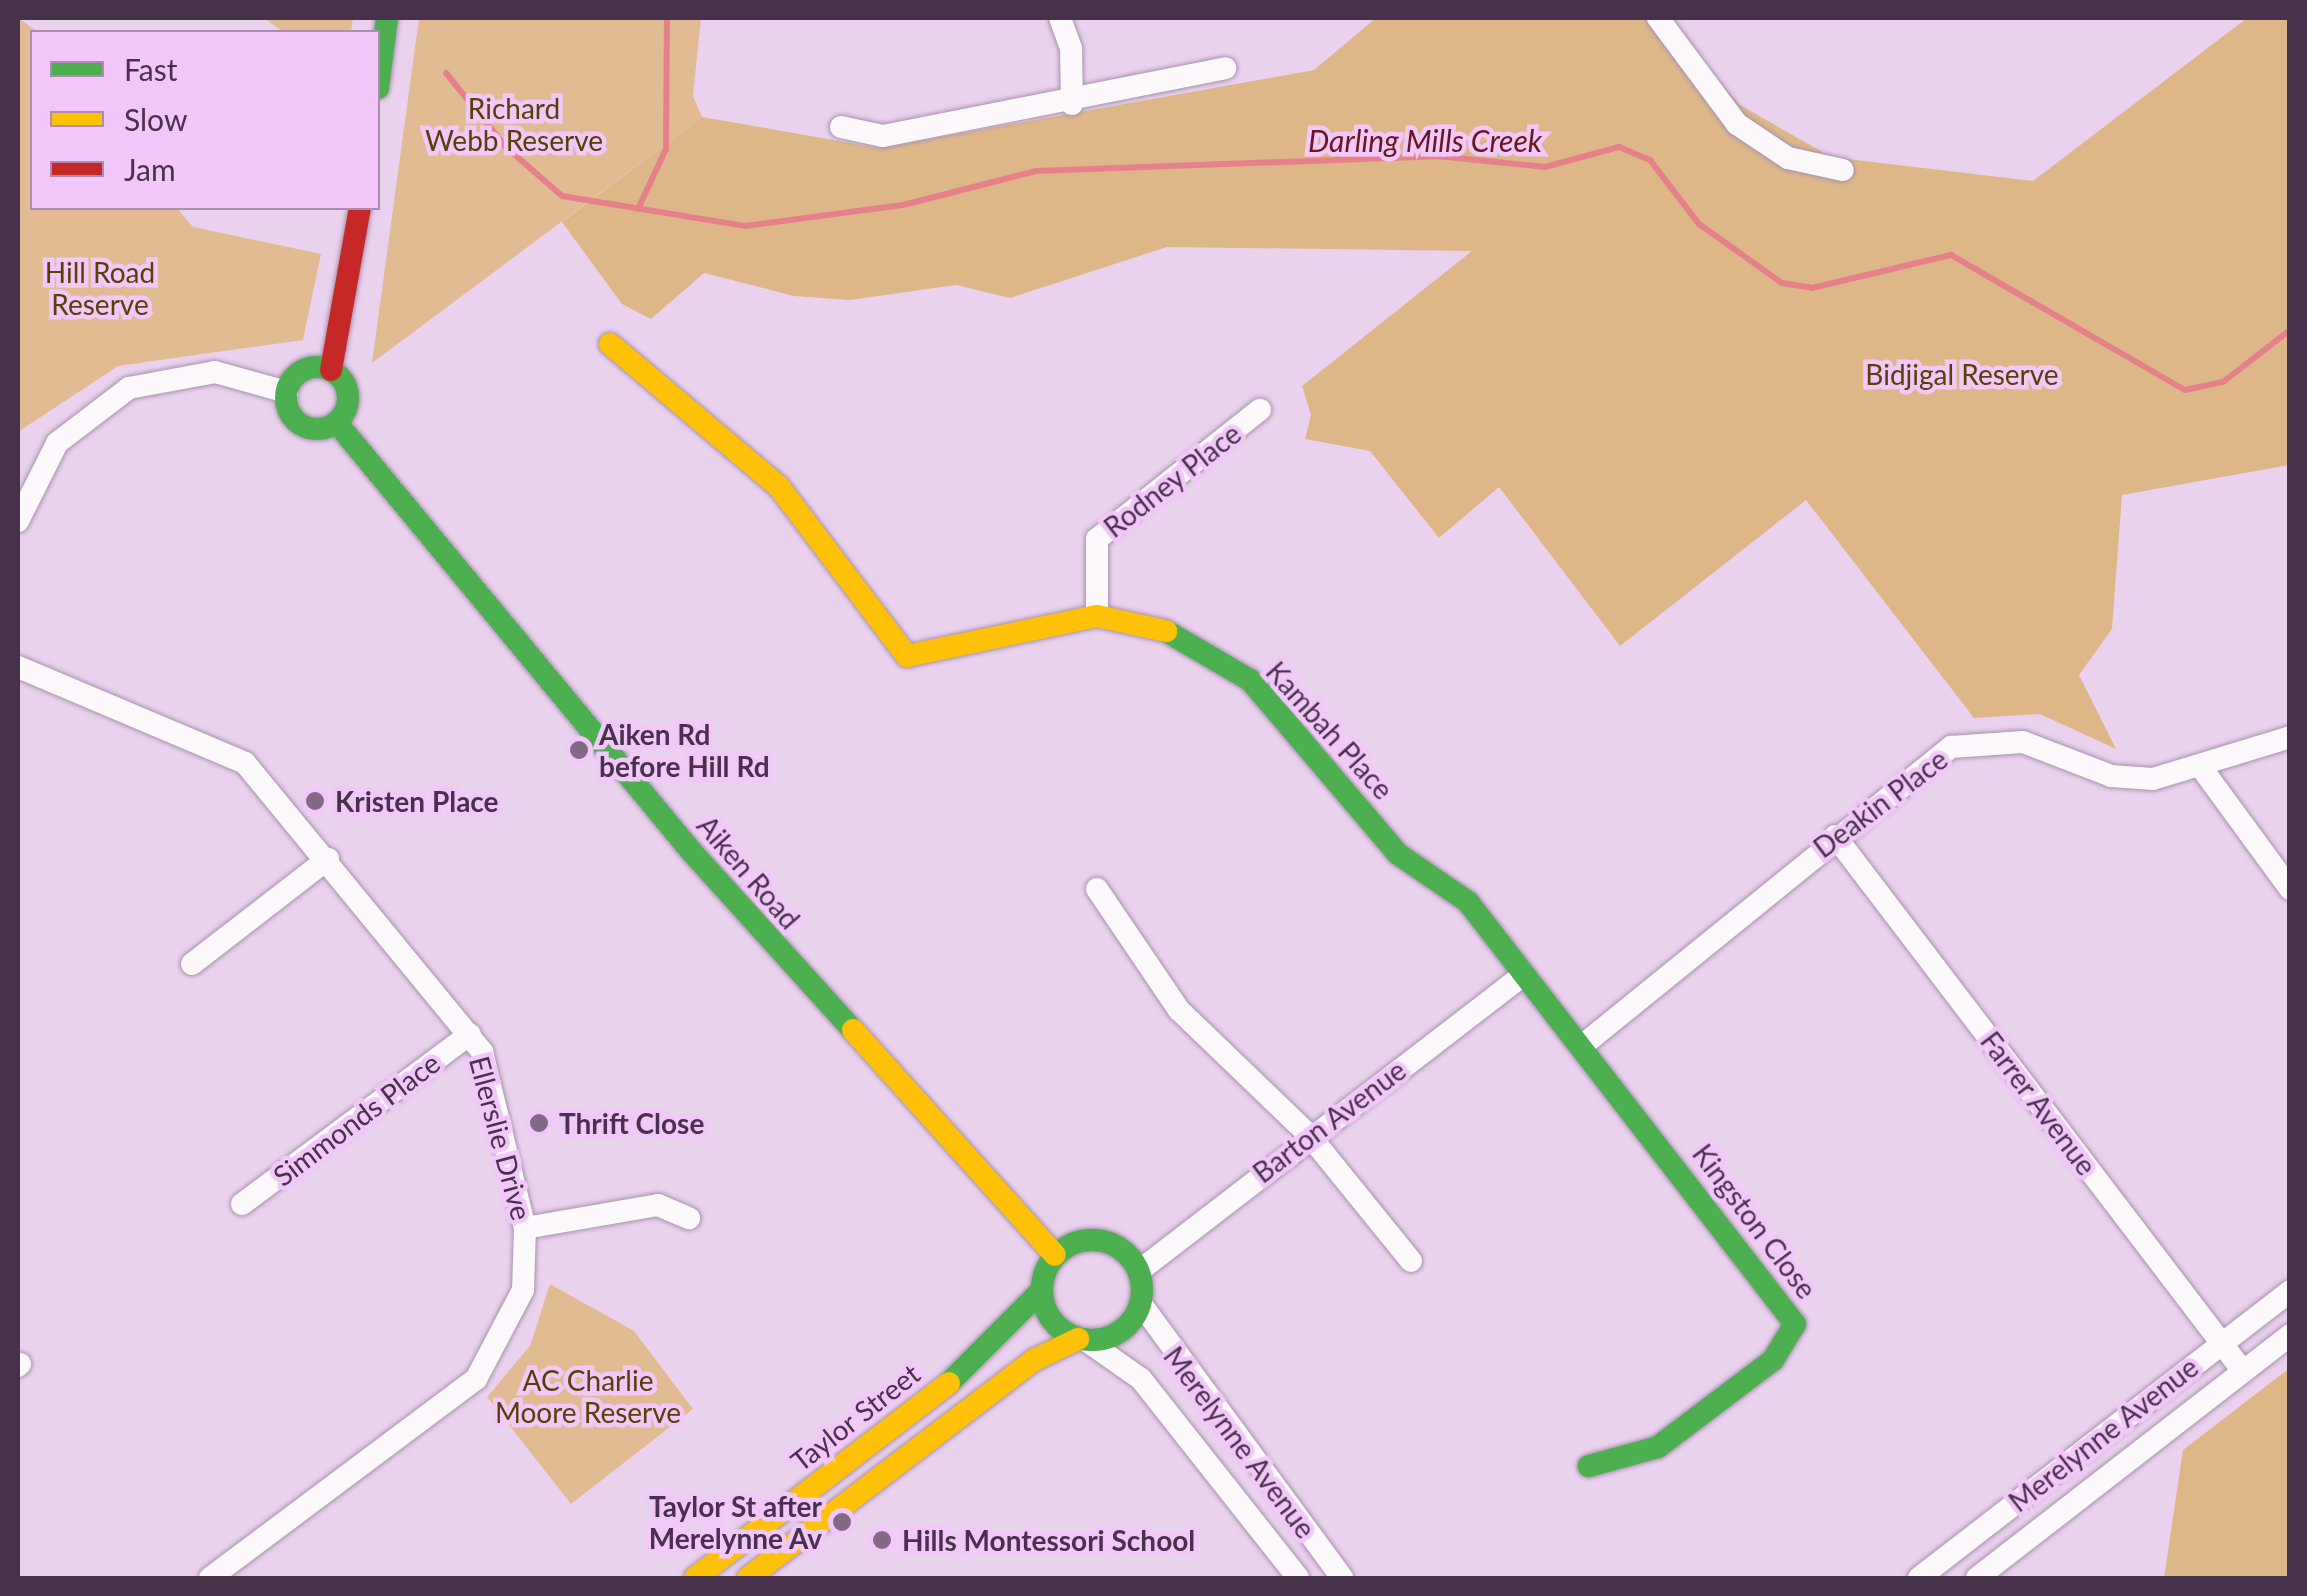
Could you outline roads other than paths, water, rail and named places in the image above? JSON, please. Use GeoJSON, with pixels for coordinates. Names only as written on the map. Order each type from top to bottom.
{"type":"FeatureCollection","features":[{"type":"Feature","properties":{"kind":"street"},"geometry":{"type":"LineString","coordinates":[[380,70],[386,18]]}},
{"type":"Feature","properties":{"kind":"street"},"geometry":{"type":"LineString","coordinates":[[1060,18],[1071,49],[1072,104]]}},
{"type":"Feature","properties":{"kind":"street"},"geometry":{"type":"LineString","coordinates":[[1658,18],[1738,124],[1788,158],[1843,170]]}},
{"type":"Feature","properties":{"kind":"street"},"geometry":{"type":"LineString","coordinates":[[840,127],[883,136],[1072,104],[1225,68]]}},
{"type":"Feature","properties":{"kind":"street"},"geometry":{"type":"LineString","coordinates":[[286,392],[298,423],[337,423],[349,398],[331,370],[360,210]]}},
{"type":"Feature","properties":{"kind":"street","name":"Kambah Place"},"geometry":{"type":"LineString","coordinates":[[610,344],[778,487],[907,656],[1097,616],[1180,634],[1250,680],[1398,854],[1468,902],[1522,976],[1582,1045]]}},
{"type":"Feature","properties":{"kind":"street"},"geometry":{"type":"LineString","coordinates":[[286,392],[300,372],[331,370]]}},
{"type":"Feature","properties":{"kind":"street"},"geometry":{"type":"LineString","coordinates":[[18,521],[57,443],[129,388],[215,372],[286,392]]}},
{"type":"Feature","properties":{"kind":"street","name":"Rodney Place"},"geometry":{"type":"LineString","coordinates":[[1097,616],[1096,539],[1260,410]]}},
{"type":"Feature","properties":{"kind":"street","name":"Aiken Road"},"geometry":{"type":"LineString","coordinates":[[337,423],[678,836],[1055,1255]]}},
{"type":"Feature","properties":{"kind":"street","name":"Ellerslie Drive"},"geometry":{"type":"LineString","coordinates":[[18,668],[245,764],[470,1034],[526,1228],[523,1290],[476,1378],[210,1578]]}},
{"type":"Feature","properties":{"kind":"street","name":"Deakin Place"},"geometry":{"type":"LineString","coordinates":[[1582,1045],[1919,766],[1988,738],[2023,742],[2110,776],[2203,770],[2290,737]]}},
{"type":"Feature","properties":{"kind":"street"},"geometry":{"type":"LineString","coordinates":[[2203,770],[2290,890]]}},
{"type":"Feature","properties":{"kind":"street","name":"Farrer Avenue"},"geometry":{"type":"LineString","coordinates":[[1835,836],[2242,1370]]}},
{"type":"Feature","properties":{"kind":"street"},"geometry":{"type":"LineString","coordinates":[[192,964],[328,859]]}},
{"type":"Feature","properties":{"kind":"street"},"geometry":{"type":"LineString","coordinates":[[1096,889],[1179,1010],[1309,1134],[1411,1261]]}},
{"type":"Feature","properties":{"kind":"street","name":"Barton Avenue"},"geometry":{"type":"LineString","coordinates":[[1138,1271],[1309,1134],[1522,976]]}},
{"type":"Feature","properties":{"kind":"street","name":"Simmonds Place"},"geometry":{"type":"LineString","coordinates":[[242,1204],[470,1034]]}},
{"type":"Feature","properties":{"kind":"street","name":"Kingston Close"},"geometry":{"type":"LineString","coordinates":[[1582,1045],[1795,1324],[1773,1360],[1658,1447],[1589,1466]]}},
{"type":"Feature","properties":{"kind":"street"},"geometry":{"type":"LineString","coordinates":[[526,1228],[658,1205],[689,1218]]}},
{"type":"Feature","properties":{"kind":"street"},"geometry":{"type":"LineString","coordinates":[[748,1578],[1034,1360],[1083,1340],[1120,1332],[1141,1304],[1138,1271],[1101,1240],[1055,1255],[1041,1291],[1052,1321],[1083,1340]]}},
{"type":"Feature","properties":{"kind":"street","name":"Taylor Street"},"geometry":{"type":"LineString","coordinates":[[694,1578],[989,1352],[1041,1291]]}},
{"type":"Feature","properties":{"kind":"street","name":"Merelynne Avenue"},"geometry":{"type":"LineString","coordinates":[[1918,1578],[2290,1291]]}},
{"type":"Feature","properties":{"kind":"street","name":"Merelynne Avenue"},"geometry":{"type":"LineString","coordinates":[[1141,1304],[1342,1578]]}},
{"type":"Feature","properties":{"kind":"street","name":"Merelynne Avenue"},"geometry":{"type":"LineString","coordinates":[[1977,1578],[2290,1335]]}},
{"type":"Feature","properties":{"kind":"street","name":"Merelynne Avenue"},"geometry":{"type":"LineString","coordinates":[[1083,1340],[1141,1379],[1297,1576]]}},
{"type":"Feature","properties":{"kind":"street"},"geometry":{"type":"LineString","coordinates":[[1297,1576],[1324,1554]]}},
{"type":"Feature","properties":{"kind":"waterway"},"geometry":{"type":"LineString","coordinates":[[638,209],[666,149],[667,18]]}},
{"type":"Feature","properties":{"kind":"waterway","name":"Darling Mills Creek"},"geometry":{"type":"LineString","coordinates":[[446,73],[506,147],[562,196],[745,226],[903,205],[1036,171],[1437,156],[1545,167],[1619,147],[1650,160],[1699,224],[1782,283],[1812,288],[1951,255],[2185,390],[2223,382],[2290,330]]}},
{"type":"Feature","properties":{"kind":"place","name":"Aiken Rd before Hill Rd"},"geometry":{"type":"Point","coordinates":[579,750]}},
{"type":"Feature","properties":{"kind":"place","name":"Kristen Place"},"geometry":{"type":"Point","coordinates":[315,801]}},
{"type":"Feature","properties":{"kind":"place","name":"Thrift Close"},"geometry":{"type":"Point","coordinates":[539,1123]}},
{"type":"Feature","properties":{"kind":"place","name":"Taylor St after Merelynne Av"},"geometry":{"type":"Point","coordinates":[842,1522]}},
{"type":"Feature","properties":{"kind":"place","name":"Hills Montessori School"},"geometry":{"type":"Point","coordinates":[882,1540]}},
{"type":"Feature","properties":{"kind":"park label","name":"Richard Webb Reserve"},"geometry":{"type":"Point","coordinates":[514,124]}},
{"type":"Feature","properties":{"kind":"park label","name":"Hill Road Reserve"},"geometry":{"type":"Point","coordinates":[100,288]}},
{"type":"Feature","properties":{"kind":"park label","name":"Bidjigal Reserve"},"geometry":{"type":"Point","coordinates":[1962,374]}},
{"type":"Feature","properties":{"kind":"park label","name":"AC Charlie Moore Reserve"},"geometry":{"type":"Point","coordinates":[588,1396]}}]}
